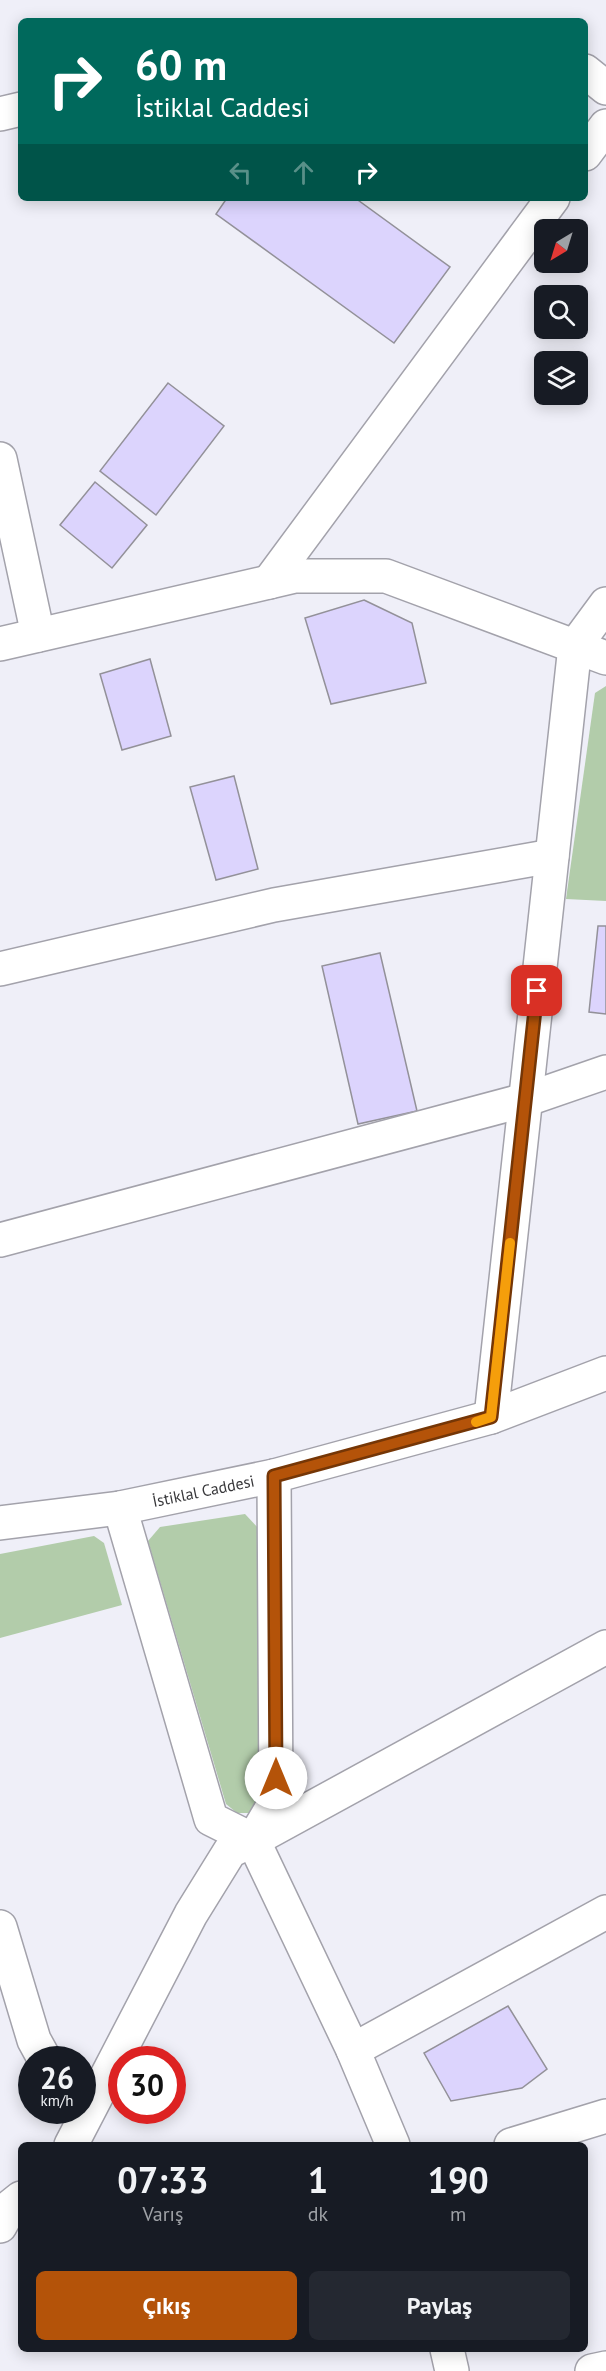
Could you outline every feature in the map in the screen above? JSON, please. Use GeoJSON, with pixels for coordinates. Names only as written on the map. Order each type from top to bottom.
{"type":"FeatureCollection","features":[{"type":"Feature","properties":{"kind":"street"},"geometry":{"type":"LineString","coordinates":[[588,73],[606,88]]}},
{"type":"Feature","properties":{"kind":"street"},"geometry":{"type":"LineString","coordinates":[[0,114],[18,110]]}},
{"type":"Feature","properties":{"kind":"street"},"geometry":{"type":"LineString","coordinates":[[588,150],[606,126]]}},
{"type":"Feature","properties":{"kind":"street"},"geometry":{"type":"LineString","coordinates":[[269,582],[551,201]]}},
{"type":"Feature","properties":{"kind":"street"},"geometry":{"type":"LineString","coordinates":[[0,459],[38,635]]}},
{"type":"Feature","properties":{"kind":"street"},"geometry":{"type":"LineString","coordinates":[[0,644],[295,576],[386,576],[606,658]]}},
{"type":"Feature","properties":{"kind":"street"},"geometry":{"type":"LineString","coordinates":[[491,1417],[575,646],[606,604]]}},
{"type":"Feature","properties":{"kind":"street"},"geometry":{"type":"LineString","coordinates":[[0,969],[274,905],[552,856]]}},
{"type":"Feature","properties":{"kind":"street"},"geometry":{"type":"LineString","coordinates":[[0,1240],[525,1100],[606,1072]]}},
{"type":"Feature","properties":{"kind":"street","name":"İstiklal Caddesi"},"geometry":{"type":"LineString","coordinates":[[0,1523],[120,1508],[274,1476],[491,1417],[606,1373]]}},
{"type":"Feature","properties":{"kind":"street"},"geometry":{"type":"LineString","coordinates":[[253,1840],[276,1801],[274,1476]]}},
{"type":"Feature","properties":{"kind":"street"},"geometry":{"type":"LineString","coordinates":[[120,1508],[211,1820],[253,1840],[353,2050],[392,2142]]}},
{"type":"Feature","properties":{"kind":"street"},"geometry":{"type":"LineString","coordinates":[[96,2083],[230,1851],[606,1647]]}},
{"type":"Feature","properties":{"kind":"street"},"geometry":{"type":"LineString","coordinates":[[353,2050],[606,1912]]}},
{"type":"Feature","properties":{"kind":"street"},"geometry":{"type":"LineString","coordinates":[[0,1927],[37,2046]]}},
{"type":"Feature","properties":{"kind":"street"},"geometry":{"type":"LineString","coordinates":[[521,2142],[606,2116]]}},
{"type":"Feature","properties":{"kind":"street"},"geometry":{"type":"LineString","coordinates":[[72,2142],[79,2124]]}},
{"type":"Feature","properties":{"kind":"street"},"geometry":{"type":"LineString","coordinates":[[0,2188],[18,2181]]}},
{"type":"Feature","properties":{"kind":"street"},"geometry":{"type":"LineString","coordinates":[[0,2226],[12,2206],[18,2201]]}},
{"type":"Feature","properties":{"kind":"street"},"geometry":{"type":"LineString","coordinates":[[448,2352],[452,2371]]}},
{"type":"Feature","properties":{"kind":"street"},"geometry":{"type":"LineString","coordinates":[[592,2371],[606,2368]]}},
{"type":"Feature","properties":{"kind":"green space"},"geometry":{"type":"Polygon","coordinates":[[[606,686],[606,901],[566,899],[595,693],[606,686]]]}},
{"type":"Feature","properties":{"kind":"green space"},"geometry":{"type":"Polygon","coordinates":[[[245,1514],[260,1530],[260,1800],[250,1813],[237,1813],[226,1804],[148,1541],[160,1527],[245,1514]]]}},
{"type":"Feature","properties":{"kind":"green space"},"geometry":{"type":"Polygon","coordinates":[[[94,1536],[104,1543],[122,1605],[0,1638],[0,1554],[94,1536]]]}},
{"type":"Feature","properties":{"kind":"building"},"geometry":{"type":"Polygon","coordinates":[[[225,201],[359,201],[450,267],[394,343],[216,214],[225,201]]]}},
{"type":"Feature","properties":{"kind":"building"},"geometry":{"type":"Polygon","coordinates":[[[168,383],[224,426],[156,515],[100,471],[168,383]]]}},
{"type":"Feature","properties":{"kind":"building"},"geometry":{"type":"Polygon","coordinates":[[[95,482],[147,525],[112,568],[60,525],[95,482]]]}},
{"type":"Feature","properties":{"kind":"building"},"geometry":{"type":"Polygon","coordinates":[[[364,600],[412,623],[426,683],[331,704],[305,618],[364,600]]]}},
{"type":"Feature","properties":{"kind":"building"},"geometry":{"type":"Polygon","coordinates":[[[150,659],[171,736],[122,750],[100,674],[150,659]]]}},
{"type":"Feature","properties":{"kind":"building"},"geometry":{"type":"Polygon","coordinates":[[[234,776],[258,869],[216,880],[190,787],[234,776]]]}},
{"type":"Feature","properties":{"kind":"building"},"geometry":{"type":"Polygon","coordinates":[[[598,926],[606,926],[606,1014],[589,1012],[598,926]]]}},
{"type":"Feature","properties":{"kind":"building"},"geometry":{"type":"Polygon","coordinates":[[[380,953],[417,1111],[358,1124],[322,966],[380,953]]]}},
{"type":"Feature","properties":{"kind":"building"},"geometry":{"type":"Polygon","coordinates":[[[508,2006],[547,2069],[522,2088],[451,2101],[424,2053],[508,2006]]]}},
{"type":"Feature","properties":{"kind":"slow traffic"},"geometry":{"type":"LineString","coordinates":[[476,1422],[491,1417],[510,1243]]}},
{"type":"Feature","properties":{"kind":"route"},"geometry":{"type":"LineString","coordinates":[[276,1778],[274,1476],[491,1417],[537,991]]}}]}
